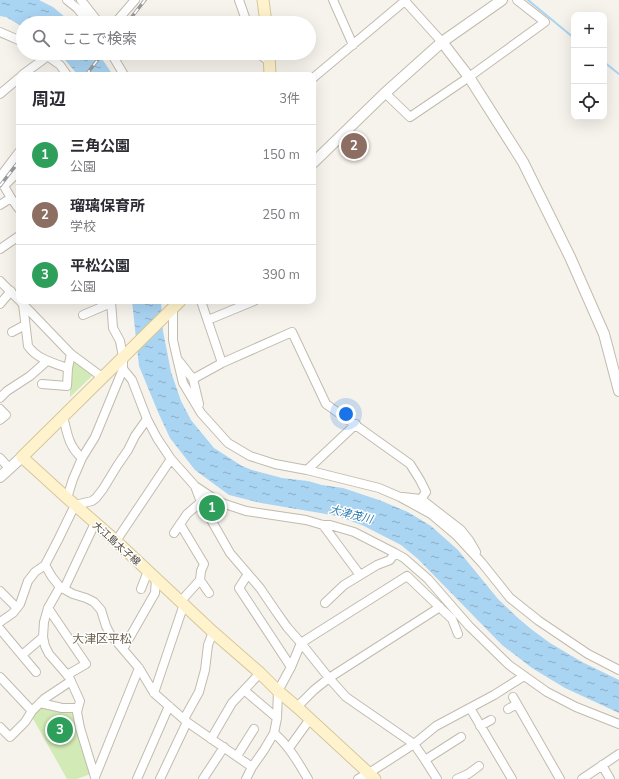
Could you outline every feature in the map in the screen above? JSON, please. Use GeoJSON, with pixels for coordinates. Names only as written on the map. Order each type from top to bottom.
{"type":"FeatureCollection","features":[{"type":"Feature","properties":{"kind":"main road"},"geometry":{"type":"LineString","coordinates":[[263,0],[265,16]]}},
{"type":"Feature","properties":{"kind":"main road"},"geometry":{"type":"LineString","coordinates":[[269,60],[270,72]]}},
{"type":"Feature","properties":{"kind":"main road"},"geometry":{"type":"LineString","coordinates":[[22,457],[174,306]]}},
{"type":"Feature","properties":{"kind":"main road","name":"大江島太子線"},"geometry":{"type":"LineString","coordinates":[[22,457],[116,541],[372,776]]}},
{"type":"Feature","properties":{"kind":"street"},"geometry":{"type":"LineString","coordinates":[[67,0],[77,8],[83,16]]}},
{"type":"Feature","properties":{"kind":"street"},"geometry":{"type":"LineString","coordinates":[[81,0],[94,16]]}},
{"type":"Feature","properties":{"kind":"street"},"geometry":{"type":"LineString","coordinates":[[120,16],[135,0]]}},
{"type":"Feature","properties":{"kind":"street"},"geometry":{"type":"LineString","coordinates":[[239,0],[245,16]]}},
{"type":"Feature","properties":{"kind":"street"},"geometry":{"type":"LineString","coordinates":[[333,0],[354,45]]}},
{"type":"Feature","properties":{"kind":"street"},"geometry":{"type":"LineString","coordinates":[[316,76],[354,45],[405,0],[442,42],[469,77],[523,162],[570,257],[604,334],[619,391]]}},
{"type":"Feature","properties":{"kind":"street"},"geometry":{"type":"LineString","coordinates":[[316,160],[385,93],[442,42],[502,0]]}},
{"type":"Feature","properties":{"kind":"street"},"geometry":{"type":"LineString","coordinates":[[385,93],[410,117],[469,77],[545,22],[517,0]]}},
{"type":"Feature","properties":{"kind":"street"},"geometry":{"type":"LineString","coordinates":[[0,32],[16,39]]}},
{"type":"Feature","properties":{"kind":"street"},"geometry":{"type":"LineString","coordinates":[[25,72],[38,60]]}},
{"type":"Feature","properties":{"kind":"street"},"geometry":{"type":"LineString","coordinates":[[53,60],[60,65],[65,72]]}},
{"type":"Feature","properties":{"kind":"street"},"geometry":{"type":"LineString","coordinates":[[115,60],[122,72]]}},
{"type":"Feature","properties":{"kind":"street"},"geometry":{"type":"LineString","coordinates":[[0,94],[16,81]]}},
{"type":"Feature","properties":{"kind":"street"},"geometry":{"type":"LineString","coordinates":[[0,177],[16,156]]}},
{"type":"Feature","properties":{"kind":"street"},"geometry":{"type":"LineString","coordinates":[[16,173],[2,185],[16,205]]}},
{"type":"Feature","properties":{"kind":"street"},"geometry":{"type":"LineString","coordinates":[[0,205],[11,198]]}},
{"type":"Feature","properties":{"kind":"street"},"geometry":{"type":"LineString","coordinates":[[0,249],[16,238]]}},
{"type":"Feature","properties":{"kind":"street"},"geometry":{"type":"LineString","coordinates":[[0,281],[16,296]]}},
{"type":"Feature","properties":{"kind":"street"},"geometry":{"type":"LineString","coordinates":[[0,304],[16,297]]}},
{"type":"Feature","properties":{"kind":"street"},"geometry":{"type":"LineString","coordinates":[[19,304],[25,325],[28,346],[31,350],[47,361],[68,368]]}},
{"type":"Feature","properties":{"kind":"street"},"geometry":{"type":"LineString","coordinates":[[24,304],[71,354],[102,377]]}},
{"type":"Feature","properties":{"kind":"street"},"geometry":{"type":"LineString","coordinates":[[83,315],[107,304]]}},
{"type":"Feature","properties":{"kind":"street"},"geometry":{"type":"LineString","coordinates":[[0,622],[13,613],[20,604],[28,582],[35,572],[45,565],[58,540],[71,501],[72,479],[82,458],[95,437],[123,369],[125,355],[114,328],[111,304]]}},
{"type":"Feature","properties":{"kind":"street"},"geometry":{"type":"LineString","coordinates":[[202,304],[222,363]]}},
{"type":"Feature","properties":{"kind":"street"},"geometry":{"type":"LineString","coordinates":[[208,320],[247,304]]}},
{"type":"Feature","properties":{"kind":"street"},"geometry":{"type":"LineString","coordinates":[[174,306],[173,340],[183,383],[201,413],[228,443],[250,456],[275,464],[307,470],[379,488],[400,497],[431,514],[456,536],[482,563],[510,598],[539,622],[588,654],[619,670]]}},
{"type":"Feature","properties":{"kind":"street"},"geometry":{"type":"LineString","coordinates":[[12,332],[25,325]]}},
{"type":"Feature","properties":{"kind":"street"},"geometry":{"type":"LineString","coordinates":[[193,379],[222,363],[292,332],[326,404],[410,464],[426,492],[421,499]]}},
{"type":"Feature","properties":{"kind":"street"},"geometry":{"type":"LineString","coordinates":[[42,384],[67,386],[68,368],[71,354]]}},
{"type":"Feature","properties":{"kind":"street"},"geometry":{"type":"LineString","coordinates":[[176,358],[193,379],[201,413]]}},
{"type":"Feature","properties":{"kind":"street"},"geometry":{"type":"LineString","coordinates":[[0,398],[7,391],[30,376],[47,361]]}},
{"type":"Feature","properties":{"kind":"street"},"geometry":{"type":"LineString","coordinates":[[123,369],[132,380],[147,419],[171,459],[195,486],[219,502],[246,512],[306,520],[354,532],[404,558],[428,579],[469,626],[509,665],[547,692],[576,707],[619,724]]}},
{"type":"Feature","properties":{"kind":"street"},"geometry":{"type":"LineString","coordinates":[[0,409],[6,415],[0,420]]}},
{"type":"Feature","properties":{"kind":"street"},"geometry":{"type":"LineString","coordinates":[[63,416],[71,445],[76,453],[82,458]]}},
{"type":"Feature","properties":{"kind":"street"},"geometry":{"type":"LineString","coordinates":[[71,501],[92,501],[96,498],[147,419]]}},
{"type":"Feature","properties":{"kind":"street"},"geometry":{"type":"LineString","coordinates":[[307,470],[356,424]]}},
{"type":"Feature","properties":{"kind":"street"},"geometry":{"type":"LineString","coordinates":[[0,477],[22,457]]}},
{"type":"Feature","properties":{"kind":"street"},"geometry":{"type":"LineString","coordinates":[[0,458],[9,468]]}},
{"type":"Feature","properties":{"kind":"street"},"geometry":{"type":"LineString","coordinates":[[116,541],[171,459]]}},
{"type":"Feature","properties":{"kind":"street"},"geometry":{"type":"LineString","coordinates":[[195,486],[201,502],[230,553],[260,588],[287,627],[302,643],[329,678],[346,698],[414,744],[437,779]]}},
{"type":"Feature","properties":{"kind":"street"},"geometry":{"type":"LineString","coordinates":[[400,497],[421,499],[461,530],[469,540],[482,563]]}},
{"type":"Feature","properties":{"kind":"street"},"geometry":{"type":"LineString","coordinates":[[174,532],[187,514],[201,502]]}},
{"type":"Feature","properties":{"kind":"street"},"geometry":{"type":"LineString","coordinates":[[95,523],[62,588],[48,608],[44,622],[43,637],[45,646],[69,678],[80,701],[77,712],[80,728],[95,777],[139,668]]}},
{"type":"Feature","properties":{"kind":"street"},"geometry":{"type":"LineString","coordinates":[[154,693],[182,602],[200,580],[201,571],[204,564],[180,524]]}},
{"type":"Feature","properties":{"kind":"street"},"geometry":{"type":"LineString","coordinates":[[323,525],[360,575]]}},
{"type":"Feature","properties":{"kind":"street"},"geometry":{"type":"LineString","coordinates":[[325,603],[344,585],[377,565],[390,560],[395,553]]}},
{"type":"Feature","properties":{"kind":"street"},"geometry":{"type":"LineString","coordinates":[[45,565],[52,577],[62,588],[94,602],[100,610],[110,634],[139,668],[154,693],[186,721],[252,766]]}},
{"type":"Feature","properties":{"kind":"street"},"geometry":{"type":"LineString","coordinates":[[248,574],[239,588],[291,667]]}},
{"type":"Feature","properties":{"kind":"street"},"geometry":{"type":"LineString","coordinates":[[123,649],[155,593],[152,575]]}},
{"type":"Feature","properties":{"kind":"street"},"geometry":{"type":"LineString","coordinates":[[141,589],[152,575]]}},
{"type":"Feature","properties":{"kind":"street"},"geometry":{"type":"LineString","coordinates":[[246,779],[252,766],[274,733],[277,718],[278,691],[302,643],[408,576],[452,619],[458,634]]}},
{"type":"Feature","properties":{"kind":"street"},"geometry":{"type":"LineString","coordinates":[[200,580],[209,593]]}},
{"type":"Feature","properties":{"kind":"street"},"geometry":{"type":"LineString","coordinates":[[0,592],[17,608]]}},
{"type":"Feature","properties":{"kind":"street"},"geometry":{"type":"LineString","coordinates":[[298,707],[314,690],[329,678],[440,607]]}},
{"type":"Feature","properties":{"kind":"street"},"geometry":{"type":"LineString","coordinates":[[0,727],[10,737],[40,702],[86,664],[48,608]]}},
{"type":"Feature","properties":{"kind":"street"},"geometry":{"type":"LineString","coordinates":[[0,629],[36,672]]}},
{"type":"Feature","properties":{"kind":"street"},"geometry":{"type":"LineString","coordinates":[[160,779],[198,692],[205,670],[208,645],[214,632]]}},
{"type":"Feature","properties":{"kind":"street"},"geometry":{"type":"LineString","coordinates":[[22,655],[43,637]]}},
{"type":"Feature","properties":{"kind":"street"},"geometry":{"type":"LineString","coordinates":[[211,739],[232,703],[260,673]]}},
{"type":"Feature","properties":{"kind":"street"},"geometry":{"type":"LineString","coordinates":[[358,779],[372,776],[436,726],[494,695],[524,676]]}},
{"type":"Feature","properties":{"kind":"street"},"geometry":{"type":"LineString","coordinates":[[0,677],[32,710]]}},
{"type":"Feature","properties":{"kind":"street"},"geometry":{"type":"LineString","coordinates":[[244,690],[277,718]]}},
{"type":"Feature","properties":{"kind":"street"},"geometry":{"type":"LineString","coordinates":[[508,709],[515,700],[560,779]]}},
{"type":"Feature","properties":{"kind":"street"},"geometry":{"type":"LineString","coordinates":[[40,702],[62,708],[78,708]]}},
{"type":"Feature","properties":{"kind":"street"},"geometry":{"type":"LineString","coordinates":[[137,779],[169,706]]}},
{"type":"Feature","properties":{"kind":"street"},"geometry":{"type":"LineString","coordinates":[[470,708],[512,779]]}},
{"type":"Feature","properties":{"kind":"street"},"geometry":{"type":"LineString","coordinates":[[289,748],[310,719]]}},
{"type":"Feature","properties":{"kind":"street"},"geometry":{"type":"LineString","coordinates":[[480,726],[491,720]]}},
{"type":"Feature","properties":{"kind":"street"},"geometry":{"type":"LineString","coordinates":[[237,756],[254,730]]}},
{"type":"Feature","properties":{"kind":"street"},"geometry":{"type":"LineString","coordinates":[[274,733],[289,748],[306,776]]}},
{"type":"Feature","properties":{"kind":"street"},"geometry":{"type":"LineString","coordinates":[[425,760],[461,736]]}},
{"type":"Feature","properties":{"kind":"street"},"geometry":{"type":"LineString","coordinates":[[203,779],[224,747]]}},
{"type":"Feature","properties":{"kind":"street"},"geometry":{"type":"LineString","coordinates":[[582,779],[619,754]]}},
{"type":"Feature","properties":{"kind":"street"},"geometry":{"type":"LineString","coordinates":[[306,776],[310,765]]}},
{"type":"Feature","properties":{"kind":"street"},"geometry":{"type":"LineString","coordinates":[[602,765],[610,779]]}},
{"type":"Feature","properties":{"kind":"street"},"geometry":{"type":"LineString","coordinates":[[457,779],[470,776],[479,766]]}},
{"type":"Feature","properties":{"kind":"green space"},"geometry":{"type":"Polygon","coordinates":[[[72,360],[93,375],[70,397],[70,389],[68,387],[72,360]]]}},
{"type":"Feature","properties":{"kind":"green space"},"geometry":{"type":"Polygon","coordinates":[[[195,486],[211,496],[222,514],[212,521],[195,486]]]}},
{"type":"Feature","properties":{"kind":"green space"},"geometry":{"type":"Polygon","coordinates":[[[44,701],[62,707],[76,706],[93,773],[77,779],[67,779],[32,717],[44,701]]]}},
{"type":"Feature","properties":{"kind":"water"},"geometry":{"type":"Polygon","coordinates":[[[0,0],[39,0],[53,7],[64,16],[16,16],[16,23],[6,17],[0,16],[0,0]]]}},
{"type":"Feature","properties":{"kind":"water"},"geometry":{"type":"Polygon","coordinates":[[[65,60],[103,60],[111,72],[75,72],[65,60]]]}},
{"type":"Feature","properties":{"kind":"water","name":"大津茂川"},"geometry":{"type":"Polygon","coordinates":[[[132,304],[161,304],[163,331],[171,372],[181,401],[191,420],[214,448],[242,466],[252,470],[282,478],[308,481],[343,488],[379,500],[408,512],[431,526],[458,550],[498,599],[531,629],[550,643],[582,662],[619,680],[619,713],[565,688],[532,668],[502,645],[418,559],[401,545],[364,526],[338,516],[261,503],[229,495],[195,470],[170,438],[139,366],[132,304]]]}},
{"type":"Feature","properties":{"kind":"waterway"},"geometry":{"type":"LineString","coordinates":[[528,0],[571,36]]}},
{"type":"Feature","properties":{"kind":"waterway"},"geometry":{"type":"LineString","coordinates":[[607,64],[619,74]]}},
{"type":"Feature","properties":{"kind":"railway"},"geometry":{"type":"LineString","coordinates":[[132,16],[145,0]]}},
{"type":"Feature","properties":{"kind":"railway"},"geometry":{"type":"LineString","coordinates":[[88,72],[98,60]]}},
{"type":"Feature","properties":{"kind":"railway"},"geometry":{"type":"LineString","coordinates":[[0,186],[16,165]]}},
{"type":"Feature","properties":{"kind":"place","name":"瑠璃保育所"},"geometry":{"type":"Point","coordinates":[354,146]}},
{"type":"Feature","properties":{"kind":"place","name":"三角公園"},"geometry":{"type":"Point","coordinates":[212,508]}},
{"type":"Feature","properties":{"kind":"place","name":"平松公園"},"geometry":{"type":"Point","coordinates":[60,730]}},
{"type":"Feature","properties":{"kind":"district","name":"大津区平松"},"geometry":{"type":"Point","coordinates":[102,639]}}]}
